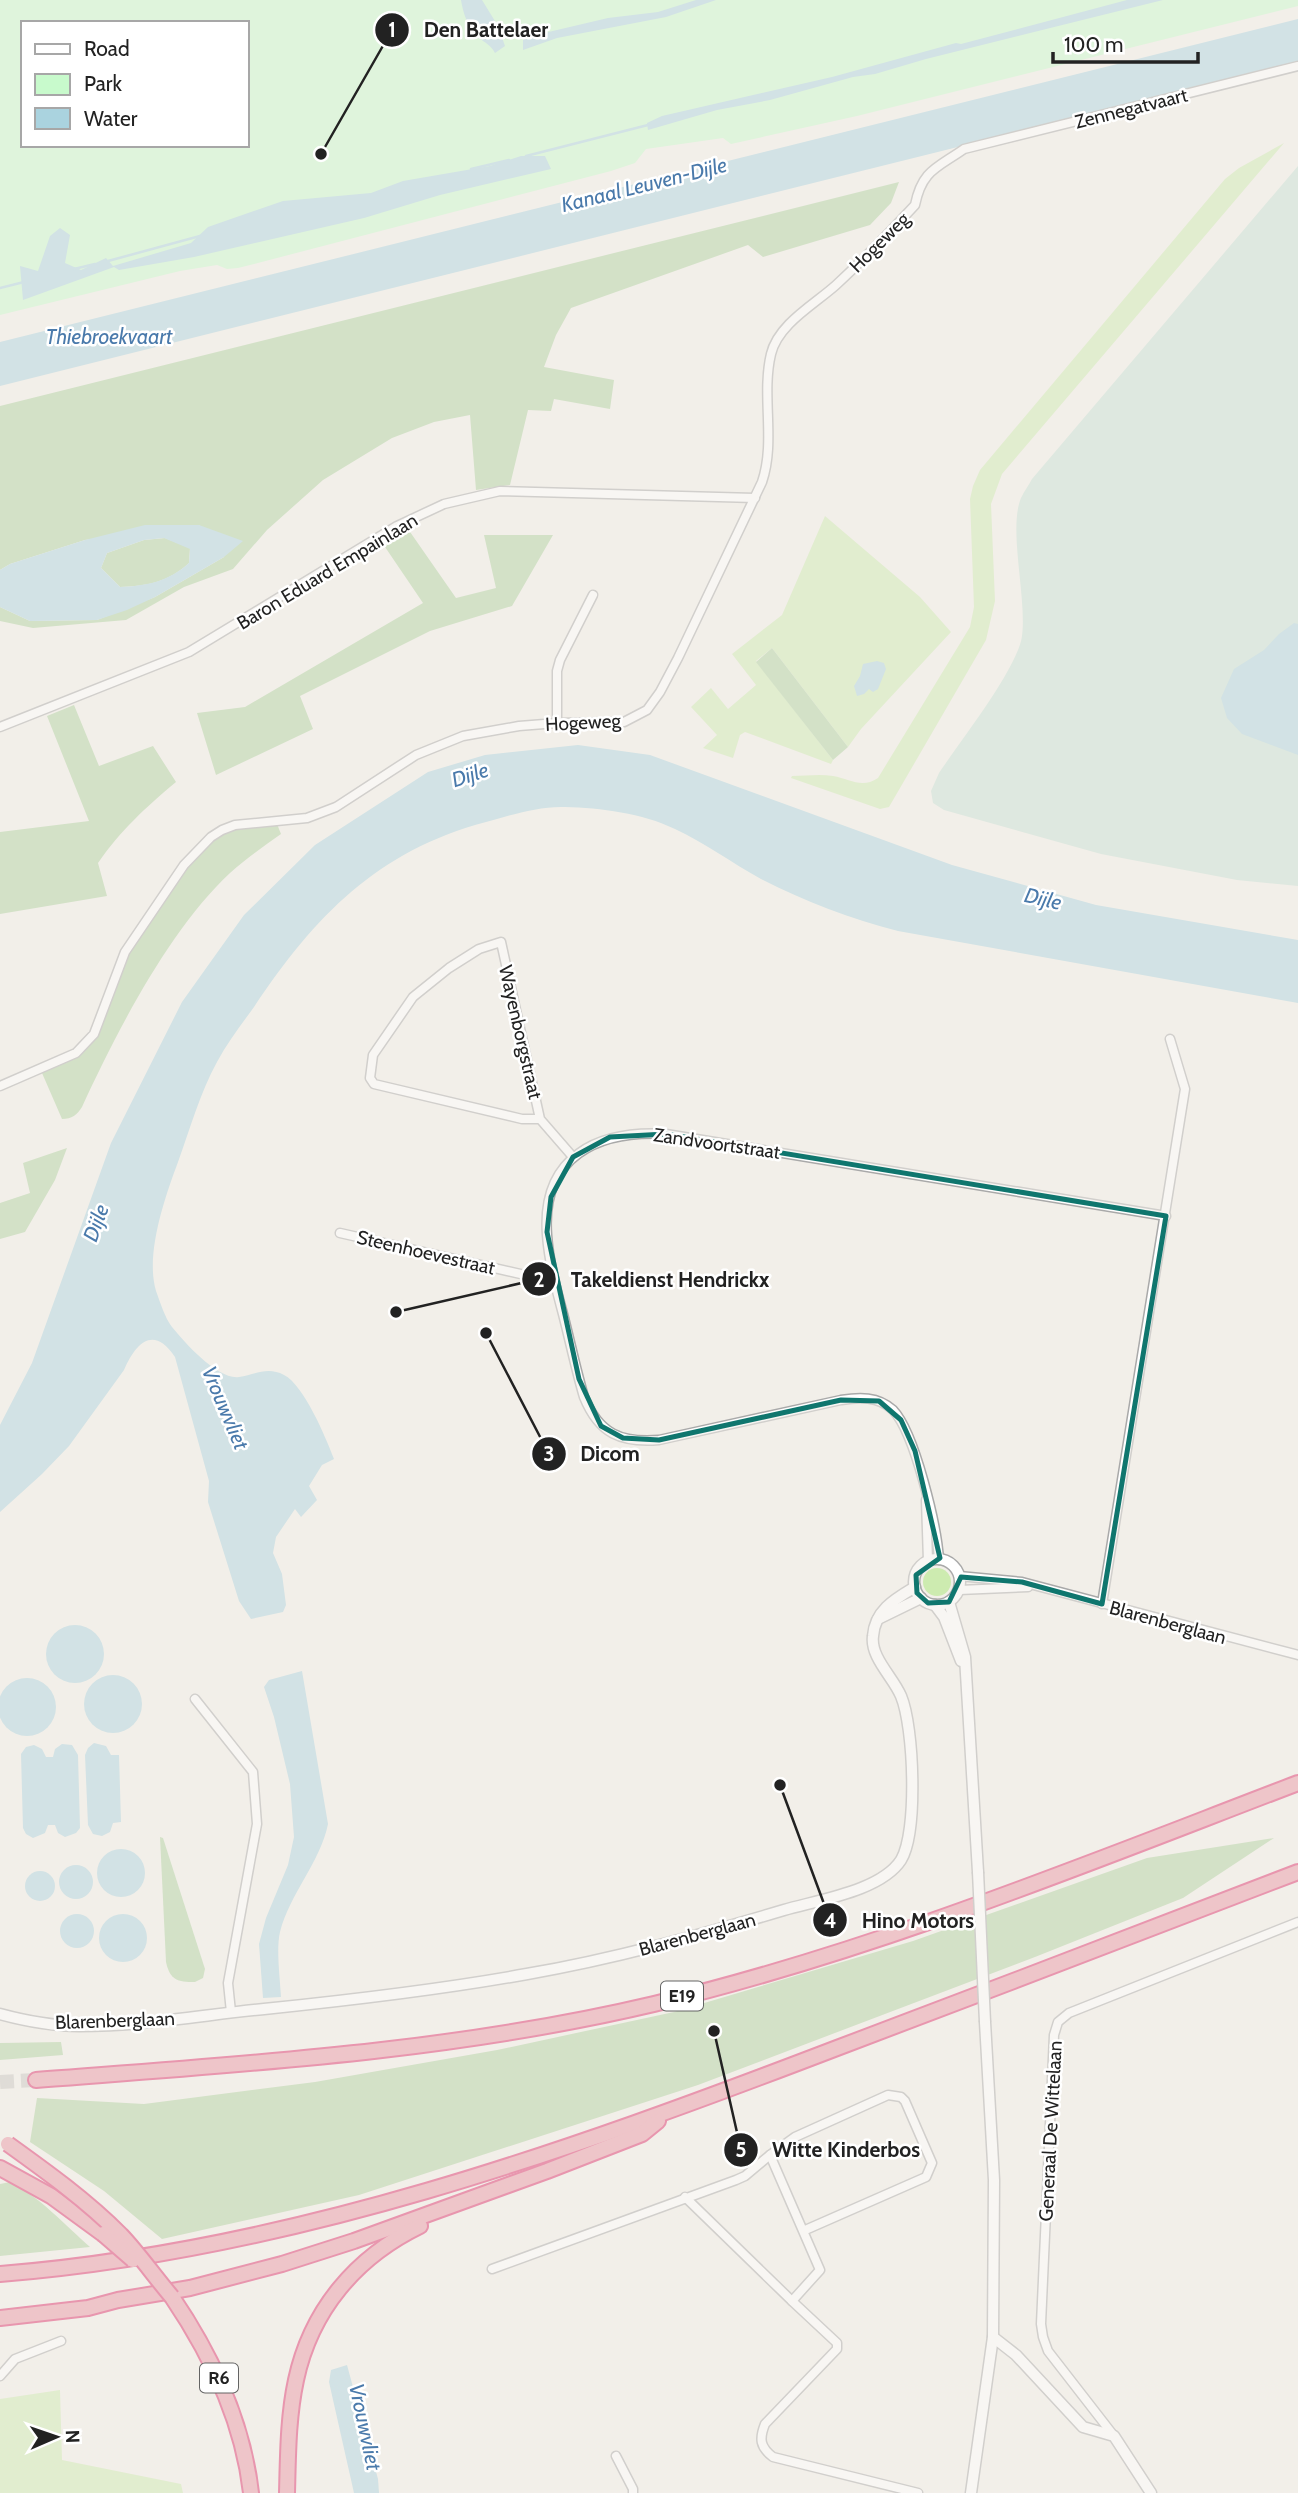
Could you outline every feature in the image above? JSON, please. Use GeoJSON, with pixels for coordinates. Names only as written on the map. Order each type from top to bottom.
{"type":"FeatureCollection","features":[{"type":"Feature","properties":{"kind":"highway","name":"E19"},"geometry":{"type":"LineString","coordinates":[[36,2080],[247,2064],[396,2049],[497,2036],[653,2004],[808,1962],[950,1915],[1298,1783]]}},
{"type":"Feature","properties":{"kind":"highway"},"geometry":{"type":"LineString","coordinates":[[0,2274],[56,2269],[183,2249],[336,2216],[541,2155],[667,2113],[1298,1872]]}},
{"type":"Feature","properties":{"kind":"highway"},"geometry":{"type":"LineString","coordinates":[[0,2318],[88,2308],[190,2288],[282,2264],[492,2192],[642,2134],[667,2113]]}},
{"type":"Feature","properties":{"kind":"highway"},"geometry":{"type":"LineString","coordinates":[[4,2141],[92,2208],[122,2236],[172,2297]]}},
{"type":"Feature","properties":{"kind":"highway"},"geometry":{"type":"LineString","coordinates":[[287,2493],[292,2403],[304,2353],[332,2298],[360,2265],[390,2242],[430,2220],[604,2156],[608,2146]]}},
{"type":"Feature","properties":{"kind":"highway"},"geometry":{"type":"LineString","coordinates":[[0,2168],[51,2196],[85,2220],[172,2297]]}},
{"type":"Feature","properties":{"kind":"highway","name":"R6"},"geometry":{"type":"LineString","coordinates":[[172,2297],[202,2345],[231,2410],[251,2493]]}},
{"type":"Feature","properties":{"kind":"street","name":"Zennegatvaart"},"geometry":{"type":"LineString","coordinates":[[964,149],[1298,66]]}},
{"type":"Feature","properties":{"kind":"street","name":"Hogeweg"},"geometry":{"type":"LineString","coordinates":[[0,1086],[76,1053],[89,1041],[98,1025],[125,952],[176,875],[211,837],[222,830],[235,825],[307,818],[336,807],[416,755],[463,736],[519,726],[624,722],[647,710],[666,680],[762,482],[767,460],[767,379],[771,350],[791,321],[835,286],[915,205],[924,177],[964,149]]}},
{"type":"Feature","properties":{"kind":"street","name":"Baron Eduard Empainlaan"},"geometry":{"type":"LineString","coordinates":[[0,727],[190,652],[397,526],[463,498],[516,490],[755,498]]}},
{"type":"Feature","properties":{"kind":"street"},"geometry":{"type":"LineString","coordinates":[[556,723],[557,671],[560,660],[593,595]]}},
{"type":"Feature","properties":{"kind":"street","name":"Wayenborgstraat"},"geometry":{"type":"LineString","coordinates":[[540,1119],[522,1119],[374,1084],[370,1078],[373,1055],[413,998],[449,968],[479,949],[501,942],[540,1119],[573,1157]]}},
{"type":"Feature","properties":{"kind":"street"},"geometry":{"type":"LineString","coordinates":[[1102,1604],[1185,1089],[1170,1040]]}},
{"type":"Feature","properties":{"kind":"street","name":"Zandvoortstraat"},"geometry":{"type":"LineString","coordinates":[[934,1560],[926,1497],[915,1451],[901,1420],[892,1409],[879,1401],[862,1397],[841,1399],[659,1440],[640,1441],[611,1433],[595,1418],[584,1397],[552,1271],[547,1232],[551,1198],[558,1177],[573,1157],[590,1145],[610,1137],[640,1132],[666,1134],[1166,1216]]}},
{"type":"Feature","properties":{"kind":"street","name":"Steenhoevestraat"},"geometry":{"type":"LineString","coordinates":[[341,1233],[525,1275],[552,1271]]}},
{"type":"Feature","properties":{"kind":"street"},"geometry":{"type":"LineString","coordinates":[[935,1605],[949,1602],[959,1590],[959,1576],[952,1565],[934,1560],[919,1569],[915,1587],[921,1598],[935,1605],[944,1617],[966,1679]]}},
{"type":"Feature","properties":{"kind":"street","name":"Blarenberglaan"},"geometry":{"type":"LineString","coordinates":[[959,1576],[1022,1582],[1298,1655]]}},
{"type":"Feature","properties":{"kind":"street"},"geometry":{"type":"LineString","coordinates":[[878,1619],[889,1603],[915,1587]]}},
{"type":"Feature","properties":{"kind":"street","name":"Blarenberglaan"},"geometry":{"type":"LineString","coordinates":[[959,1590],[1038,1588]]}},
{"type":"Feature","properties":{"kind":"street"},"geometry":{"type":"LineString","coordinates":[[878,1619],[921,1598]]}},
{"type":"Feature","properties":{"kind":"street"},"geometry":{"type":"LineString","coordinates":[[949,1602],[965,1657],[994,2180],[993,2337],[971,2493]]}},
{"type":"Feature","properties":{"kind":"street","name":"Blarenberglaan"},"geometry":{"type":"LineString","coordinates":[[0,2014],[32,2022],[80,2026],[127,2024],[388,1996],[528,1974],[724,1928],[882,1879],[900,1861],[908,1843],[912,1758],[906,1712],[873,1644],[878,1619]]}},
{"type":"Feature","properties":{"kind":"street"},"geometry":{"type":"LineString","coordinates":[[195,1699],[253,1772],[257,1824],[228,1983],[231,2012]]}},
{"type":"Feature","properties":{"kind":"street","name":"Generaal De Wittelaan"},"geometry":{"type":"LineString","coordinates":[[1114,2436],[1048,2351],[1041,2324],[1054,2035],[1058,2022],[1069,2013],[1298,1923]]}},
{"type":"Feature","properties":{"kind":"street"},"geometry":{"type":"LineString","coordinates":[[492,2269],[745,2176],[795,2137],[888,2095],[901,2097],[932,2163],[926,2177],[803,2231]]}},
{"type":"Feature","properties":{"kind":"street"},"geometry":{"type":"LineString","coordinates":[[770,2155],[820,2270],[792,2301]]}},
{"type":"Feature","properties":{"kind":"street"},"geometry":{"type":"LineString","coordinates":[[685,2197],[836,2343],[837,2349],[765,2424],[760,2436],[763,2449],[773,2457],[918,2493]]}},
{"type":"Feature","properties":{"kind":"street"},"geometry":{"type":"LineString","coordinates":[[993,2337],[1016,2356],[1083,2427],[1114,2436],[1151,2493]]}},
{"type":"Feature","properties":{"kind":"street"},"geometry":{"type":"LineString","coordinates":[[0,2376],[15,2359],[61,2342]]}},
{"type":"Feature","properties":{"kind":"street"},"geometry":{"type":"LineString","coordinates":[[616,2456],[633,2493]]}},
{"type":"Feature","properties":{"kind":"highlighted area"},"geometry":{"type":"Polygon","coordinates":[[[666,1134],[1166,1216],[1102,1604],[1022,1582],[961,1577],[949,1602],[928,1603],[917,1593],[916,1575],[940,1558],[915,1451],[901,1420],[879,1401],[841,1400],[659,1440],[623,1438],[601,1426],[579,1379],[547,1232],[551,1197],[573,1157],[610,1137],[666,1134]]]}},
{"type":"Feature","properties":{"kind":"green space"},"geometry":{"type":"Polygon","coordinates":[[[0,0],[1298,0],[1298,6],[857,116],[731,144],[723,138],[646,149],[635,163],[611,171],[238,268],[227,269],[217,265],[180,271],[0,315],[0,0]]]}},
{"type":"Feature","properties":{"kind":"green space"},"geometry":{"type":"Polygon","coordinates":[[[1284,143],[1002,474],[991,504],[995,601],[986,640],[889,807],[880,809],[791,778],[828,775],[867,783],[878,778],[970,627],[974,607],[970,499],[980,470],[1225,179],[1284,143]]]}},
{"type":"Feature","properties":{"kind":"green space"},"geometry":{"type":"Polygon","coordinates":[[[1298,166],[1298,886],[1237,880],[1101,854],[944,810],[933,803],[931,791],[939,773],[1010,667],[1022,636],[1016,527],[1021,498],[1032,479],[1298,166]]]}},
{"type":"Feature","properties":{"kind":"green space"},"geometry":{"type":"Polygon","coordinates":[[[899,182],[891,203],[870,225],[763,257],[748,245],[571,308],[556,335],[544,367],[614,380],[610,409],[554,399],[551,411],[528,410],[510,485],[476,490],[470,415],[434,422],[392,438],[323,480],[267,530],[233,569],[184,587],[126,620],[33,628],[0,621],[0,607],[30,621],[97,620],[155,597],[224,557],[199,525],[85,540],[10,564],[0,570],[0,406],[899,182]]]}},
{"type":"Feature","properties":{"kind":"green space"},"geometry":{"type":"Polygon","coordinates":[[[825,516],[920,597],[951,632],[861,729],[848,747],[772,648],[756,661],[833,760],[831,764],[745,732],[740,735],[733,758],[703,748],[717,735],[691,707],[711,688],[728,709],[756,685],[732,654],[782,615],[825,516]]]}},
{"type":"Feature","properties":{"kind":"green space"},"geometry":{"type":"Polygon","coordinates":[[[408,529],[456,598],[496,588],[484,535],[553,535],[512,606],[430,631],[300,696],[313,729],[216,775],[197,713],[245,707],[423,603],[383,544],[408,529]]]}},
{"type":"Feature","properties":{"kind":"green space"},"geometry":{"type":"Polygon","coordinates":[[[165,538],[190,548],[189,563],[165,579],[140,586],[120,587],[101,568],[107,553],[144,540],[165,538]]]}},
{"type":"Feature","properties":{"kind":"green space"},"geometry":{"type":"Polygon","coordinates":[[[772,648],[848,747],[833,760],[756,662],[772,648]]]}},
{"type":"Feature","properties":{"kind":"green space"},"geometry":{"type":"Polygon","coordinates":[[[74,705],[99,766],[153,746],[176,782],[134,820],[98,863],[107,896],[0,914],[0,832],[89,821],[47,716],[74,705]]]}},
{"type":"Feature","properties":{"kind":"green space"},"geometry":{"type":"Polygon","coordinates":[[[277,824],[281,834],[230,873],[186,923],[146,983],[111,1046],[82,1107],[74,1116],[62,1119],[42,1073],[85,1049],[122,963],[186,867],[219,834],[237,828],[277,824]]]}},
{"type":"Feature","properties":{"kind":"green space"},"geometry":{"type":"Polygon","coordinates":[[[67,1148],[55,1180],[25,1232],[0,1239],[0,1203],[30,1193],[23,1163],[67,1148]]]}},
{"type":"Feature","properties":{"kind":"green space"},"geometry":{"type":"Polygon","coordinates":[[[937,1568],[947,1572],[951,1582],[947,1592],[937,1596],[927,1592],[923,1582],[927,1572],[937,1568]]]}},
{"type":"Feature","properties":{"kind":"green space"},"geometry":{"type":"Polygon","coordinates":[[[160,1837],[163,1838],[205,1969],[203,1978],[195,1982],[175,1979],[166,1962],[160,1837]]]}},
{"type":"Feature","properties":{"kind":"green space"},"geometry":{"type":"Polygon","coordinates":[[[1274,1838],[1183,1898],[1035,1957],[698,2085],[359,2195],[162,2239],[104,2191],[30,2142],[37,2098],[144,2104],[315,2082],[497,2050],[674,2012],[913,1941],[1147,1858],[1274,1838]]]}},
{"type":"Feature","properties":{"kind":"green space"},"geometry":{"type":"Polygon","coordinates":[[[61,2042],[63,2055],[0,2060],[0,2043],[61,2042]]]}},
{"type":"Feature","properties":{"kind":"green space"},"geometry":{"type":"Polygon","coordinates":[[[10,2182],[42,2203],[90,2247],[0,2256],[0,2184],[10,2182]]]}},
{"type":"Feature","properties":{"kind":"green space"},"geometry":{"type":"Polygon","coordinates":[[[60,2390],[62,2460],[181,2484],[183,2493],[0,2493],[0,2399],[60,2390]]]}},
{"type":"Feature","properties":{"kind":"water"},"geometry":{"type":"Polygon","coordinates":[[[461,0],[482,0],[498,26],[505,46],[495,53],[474,33],[461,0]]]}},
{"type":"Feature","properties":{"kind":"water"},"geometry":{"type":"Polygon","coordinates":[[[696,0],[716,0],[666,17],[557,38],[523,50],[523,38],[608,18],[658,12],[696,0]]]}},
{"type":"Feature","properties":{"kind":"water"},"geometry":{"type":"Polygon","coordinates":[[[1127,0],[1163,0],[770,100],[717,110],[648,130],[647,123],[662,116],[832,77],[1127,0]]]}},
{"type":"Feature","properties":{"kind":"water","name":"Thiebroekvaart"},"geometry":{"type":"Polygon","coordinates":[[[1298,19],[1298,62],[0,386],[0,342],[1298,19]]]}},
{"type":"Feature","properties":{"kind":"water"},"geometry":{"type":"Polygon","coordinates":[[[521,156],[545,156],[551,169],[440,195],[364,218],[194,257],[119,270],[114,267],[23,300],[20,266],[38,271],[50,236],[60,228],[70,235],[65,263],[81,270],[106,258],[113,266],[191,243],[208,227],[283,201],[371,193],[403,181],[490,166],[521,156]]]}},
{"type":"Feature","properties":{"kind":"water"},"geometry":{"type":"Polygon","coordinates":[[[145,525],[199,525],[243,541],[224,557],[155,597],[97,620],[30,621],[0,607],[0,570],[10,564],[85,540],[145,525]],[[164,538],[144,540],[107,553],[101,568],[120,587],[148,584],[174,574],[189,563],[190,549],[164,538]]]}},
{"type":"Feature","properties":{"kind":"water"},"geometry":{"type":"Polygon","coordinates":[[[1294,623],[1298,624],[1298,755],[1242,734],[1227,718],[1221,698],[1234,669],[1264,650],[1294,623]]]}},
{"type":"Feature","properties":{"kind":"water"},"geometry":{"type":"Polygon","coordinates":[[[877,661],[884,663],[886,669],[878,689],[873,692],[869,689],[857,696],[854,686],[863,664],[877,661]]]}},
{"type":"Feature","properties":{"kind":"water"},"geometry":{"type":"Polygon","coordinates":[[[578,745],[650,755],[952,865],[1096,905],[1298,940],[1298,1003],[880,926],[828,909],[777,887],[675,829],[621,812],[545,808],[447,835],[412,850],[352,891],[325,916],[277,974],[230,1041],[211,1074],[173,1176],[158,1226],[153,1276],[161,1305],[172,1327],[202,1359],[222,1373],[239,1377],[272,1371],[292,1381],[314,1413],[334,1459],[322,1465],[309,1486],[317,1500],[301,1517],[295,1509],[276,1537],[273,1553],[282,1574],[286,1605],[283,1612],[251,1619],[239,1601],[208,1502],[209,1481],[175,1357],[160,1342],[146,1341],[140,1345],[69,1446],[0,1512],[0,1425],[32,1363],[111,1143],[182,1002],[244,915],[315,845],[428,772],[485,755],[578,745]]]}},
{"type":"Feature","properties":{"kind":"water"},"geometry":{"type":"Polygon","coordinates":[[[69,1625],[81,1625],[96,1633],[104,1648],[104,1660],[96,1675],[81,1683],[69,1683],[54,1675],[46,1660],[46,1648],[54,1633],[69,1625]]]}},
{"type":"Feature","properties":{"kind":"water"},"geometry":{"type":"Polygon","coordinates":[[[302,1671],[328,1824],[319,1852],[291,1904],[280,1932],[278,1955],[281,1997],[263,1998],[259,1944],[266,1918],[288,1865],[294,1837],[290,1784],[264,1687],[269,1680],[302,1671]]]}},
{"type":"Feature","properties":{"kind":"water"},"geometry":{"type":"Polygon","coordinates":[[[107,1675],[119,1675],[134,1683],[142,1698],[142,1710],[134,1725],[119,1733],[107,1733],[92,1725],[84,1710],[84,1698],[92,1683],[107,1675]]]}},
{"type":"Feature","properties":{"kind":"water"},"geometry":{"type":"Polygon","coordinates":[[[16,1680],[38,1680],[51,1691],[55,1701],[54,1718],[38,1734],[16,1734],[0,1718],[0,1696],[16,1680]]]}},
{"type":"Feature","properties":{"kind":"water"},"geometry":{"type":"Polygon","coordinates":[[[94,1743],[106,1746],[111,1755],[119,1755],[121,1822],[113,1823],[110,1832],[102,1836],[93,1834],[88,1825],[85,1755],[94,1743]]]}},
{"type":"Feature","properties":{"kind":"water"},"geometry":{"type":"Polygon","coordinates":[[[62,1744],[72,1745],[78,1755],[80,1828],[76,1833],[65,1837],[58,1833],[55,1825],[48,1825],[45,1833],[33,1838],[26,1834],[23,1828],[21,1754],[26,1747],[34,1745],[42,1749],[46,1757],[53,1757],[55,1749],[62,1744]]]}},
{"type":"Feature","properties":{"kind":"water"},"geometry":{"type":"Polygon","coordinates":[[[121,1849],[138,1856],[145,1873],[138,1890],[121,1897],[104,1890],[97,1873],[104,1856],[121,1849]]]}},
{"type":"Feature","properties":{"kind":"water"},"geometry":{"type":"Polygon","coordinates":[[[76,1865],[88,1870],[93,1882],[88,1894],[76,1899],[64,1894],[59,1882],[64,1870],[76,1865]]]}},
{"type":"Feature","properties":{"kind":"water"},"geometry":{"type":"Polygon","coordinates":[[[40,1871],[51,1875],[55,1886],[51,1897],[40,1901],[29,1897],[25,1886],[29,1875],[40,1871]]]}},
{"type":"Feature","properties":{"kind":"water"},"geometry":{"type":"Polygon","coordinates":[[[77,1914],[89,1919],[94,1931],[89,1943],[77,1948],[65,1943],[60,1931],[65,1919],[77,1914]]]}},
{"type":"Feature","properties":{"kind":"water"},"geometry":{"type":"Polygon","coordinates":[[[123,1914],[140,1921],[147,1938],[140,1955],[123,1962],[106,1955],[99,1938],[106,1921],[123,1914]]]}},
{"type":"Feature","properties":{"kind":"water"},"geometry":{"type":"Polygon","coordinates":[[[347,2365],[378,2479],[379,2493],[354,2493],[329,2382],[331,2370],[347,2365]]]}},
{"type":"Feature","properties":{"kind":"waterway"},"geometry":{"type":"LineString","coordinates":[[526,156],[648,125]]}},
{"type":"Feature","properties":{"kind":"waterway"},"geometry":{"type":"LineString","coordinates":[[471,169],[509,160]]}},
{"type":"Feature","properties":{"kind":"waterway"},"geometry":{"type":"LineString","coordinates":[[108,261],[200,236]]}},
{"type":"Feature","properties":{"kind":"waterway"},"geometry":{"type":"LineString","coordinates":[[74,269],[95,264]]}},
{"type":"Feature","properties":{"kind":"waterway"},"geometry":{"type":"LineString","coordinates":[[0,288],[24,282]]}},
{"type":"Feature","properties":{"kind":"tunnel"},"geometry":{"type":"LineString","coordinates":[[0,2082],[36,2080]]}},
{"type":"Feature","properties":{"kind":"place","name":"Den Battelaer"},"geometry":{"type":"Point","coordinates":[321,154]}},
{"type":"Feature","properties":{"kind":"place","name":"Takeldienst Hendrickx"},"geometry":{"type":"Point","coordinates":[396,1312]}},
{"type":"Feature","properties":{"kind":"place","name":"Dicom"},"geometry":{"type":"Point","coordinates":[486,1333]}},
{"type":"Feature","properties":{"kind":"place","name":"Hino Motors"},"geometry":{"type":"Point","coordinates":[780,1785]}},
{"type":"Feature","properties":{"kind":"place","name":"Witte Kinderbos"},"geometry":{"type":"Point","coordinates":[714,2031]}},
{"type":"Feature","properties":{"kind":"water label","name":"Kanaal Leuven-Dijle"},"geometry":{"type":"Point","coordinates":[644,185]}},
{"type":"Feature","properties":{"kind":"water label","name":"Dijle"},"geometry":{"type":"Point","coordinates":[470,775]}},
{"type":"Feature","properties":{"kind":"water label","name":"Dijle"},"geometry":{"type":"Point","coordinates":[1043,899]}},
{"type":"Feature","properties":{"kind":"water label","name":"Dijle"},"geometry":{"type":"Point","coordinates":[96,1223]}},
{"type":"Feature","properties":{"kind":"water label","name":"Vrouwvliet"},"geometry":{"type":"Point","coordinates":[225,1408]}},
{"type":"Feature","properties":{"kind":"water label","name":"Vrouwvliet"},"geometry":{"type":"Point","coordinates":[365,2427]}}]}
